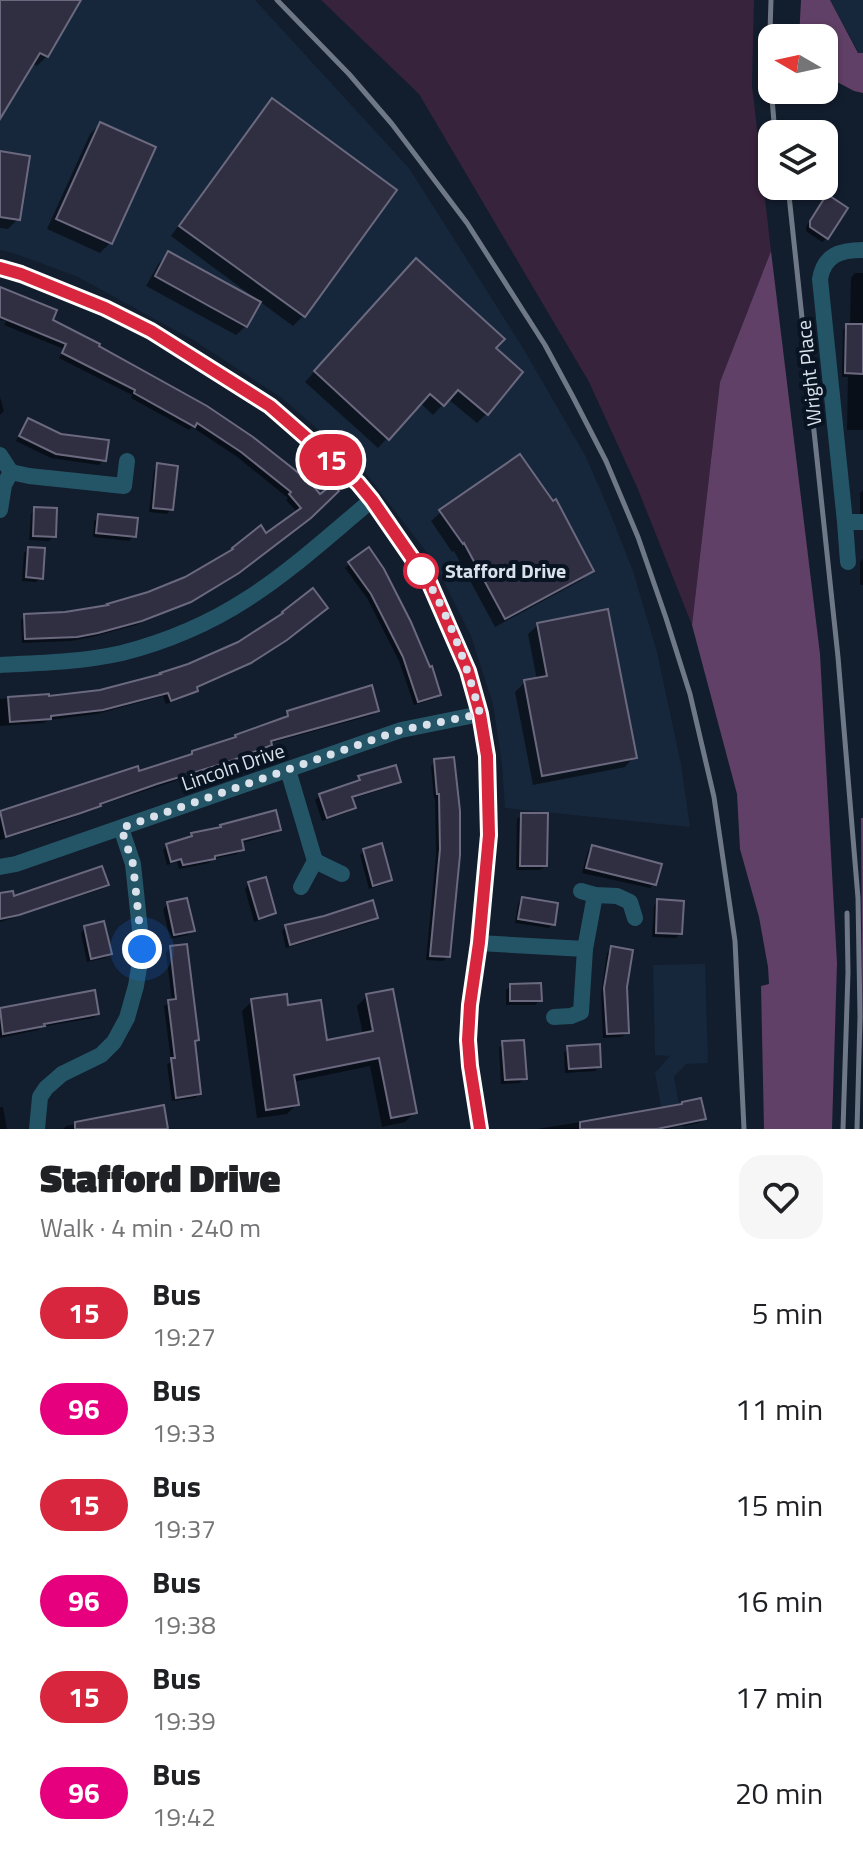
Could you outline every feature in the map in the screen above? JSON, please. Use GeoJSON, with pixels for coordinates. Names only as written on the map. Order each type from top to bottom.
{"type":"FeatureCollection","features":[{"type":"Feature","properties":{"kind":"street","name":"Wright Place"},"geometry":{"type":"LineString","coordinates":[[848,562],[820,279],[822,267],[831,257],[841,252],[863,250]]}},
{"type":"Feature","properties":{"kind":"street"},"geometry":{"type":"LineString","coordinates":[[0,268],[105,308],[151,331],[270,406],[358,483],[430,584],[468,671],[487,756],[489,835],[468,1040],[480,1129]]}},
{"type":"Feature","properties":{"kind":"street"},"geometry":{"type":"LineString","coordinates":[[0,455],[11,472],[124,486],[127,461]]}},
{"type":"Feature","properties":{"kind":"street"},"geometry":{"type":"LineString","coordinates":[[0,510],[4,485],[11,472]]}},
{"type":"Feature","properties":{"kind":"street"},"geometry":{"type":"LineString","coordinates":[[0,665],[62,662],[123,653],[200,624],[247,599],[372,500]]}},
{"type":"Feature","properties":{"kind":"street"},"geometry":{"type":"LineString","coordinates":[[845,522],[863,522]]}},
{"type":"Feature","properties":{"kind":"street","name":"Lincoln Drive"},"geometry":{"type":"LineString","coordinates":[[0,867],[401,730],[480,714]]}},
{"type":"Feature","properties":{"kind":"street"},"geometry":{"type":"LineString","coordinates":[[288,770],[315,861],[301,887]]}},
{"type":"Feature","properties":{"kind":"street"},"geometry":{"type":"LineString","coordinates":[[37,1129],[40,1097],[46,1088],[62,1074],[101,1055],[114,1042],[127,1018],[136,986],[142,949],[133,864],[121,828]]}},
{"type":"Feature","properties":{"kind":"street"},"geometry":{"type":"LineString","coordinates":[[315,861],[342,874]]}},
{"type":"Feature","properties":{"kind":"street"},"geometry":{"type":"LineString","coordinates":[[554,1017],[581,1012],[588,893],[617,896],[630,902],[635,918]]}},
{"type":"Feature","properties":{"kind":"street"},"geometry":{"type":"LineString","coordinates":[[479,943],[585,949]]}},
{"type":"Feature","properties":{"kind":"shaded area"},"geometry":{"type":"Polygon","coordinates":[[[0,0],[255,0],[409,168],[523,348],[586,457],[609,510],[633,571],[657,652],[681,764],[690,827],[505,808],[493,704],[471,636],[434,562],[362,468],[282,398],[195,341],[78,277],[0,250],[0,0]]]}},
{"type":"Feature","properties":{"kind":"shaded area"},"geometry":{"type":"Polygon","coordinates":[[[321,0],[754,0],[752,85],[758,137],[758,200],[765,200],[771,251],[720,382],[692,625],[637,487],[589,382],[419,94],[321,0]]]}},
{"type":"Feature","properties":{"kind":"shaded area"},"geometry":{"type":"Polygon","coordinates":[[[801,0],[830,0],[858,53],[863,53],[863,93],[838,82],[838,24],[800,24],[801,0]]]}},
{"type":"Feature","properties":{"kind":"shaded area"},"geometry":{"type":"Polygon","coordinates":[[[830,0],[863,0],[863,53],[859,53],[830,0]]]}},
{"type":"Feature","properties":{"kind":"shaded area"},"geometry":{"type":"Polygon","coordinates":[[[771,251],[820,654],[837,963],[832,1129],[764,1129],[761,986],[769,984],[768,967],[759,917],[740,849],[737,794],[692,625],[720,382],[771,251]]]}},
{"type":"Feature","properties":{"kind":"shaded area"},"geometry":{"type":"Polygon","coordinates":[[[861,818],[863,818],[863,1059],[861,818]]]}},
{"type":"Feature","properties":{"kind":"shaded area"},"geometry":{"type":"Polygon","coordinates":[[[705,964],[708,1063],[686,1064],[674,1077],[683,1129],[665,1129],[655,1073],[670,1056],[655,1055],[653,965],[705,964]]]}},
{"type":"Feature","properties":{"kind":"building"},"geometry":{"type":"Polygon","coordinates":[[[0,0],[81,0],[48,57],[40,53],[0,119],[0,0]]]}},
{"type":"Feature","properties":{"kind":"building"},"geometry":{"type":"Polygon","coordinates":[[[272,98],[397,190],[305,317],[179,226],[272,98]]]}},
{"type":"Feature","properties":{"kind":"building"},"geometry":{"type":"Polygon","coordinates":[[[100,122],[156,147],[112,244],[56,219],[100,122]]]}},
{"type":"Feature","properties":{"kind":"building"},"geometry":{"type":"Polygon","coordinates":[[[0,151],[30,156],[20,220],[0,217],[0,151]]]}},
{"type":"Feature","properties":{"kind":"building"},"geometry":{"type":"Polygon","coordinates":[[[823,200],[836,200],[848,208],[828,239],[810,227],[810,221],[823,200]]]}},
{"type":"Feature","properties":{"kind":"building"},"geometry":{"type":"Polygon","coordinates":[[[168,251],[261,302],[247,327],[155,276],[168,251]]]}},
{"type":"Feature","properties":{"kind":"building"},"geometry":{"type":"Polygon","coordinates":[[[416,258],[505,339],[496,348],[523,372],[488,415],[458,390],[444,406],[430,394],[389,440],[314,371],[416,258]]]}},
{"type":"Feature","properties":{"kind":"building"},"geometry":{"type":"Polygon","coordinates":[[[0,287],[57,310],[53,320],[207,406],[253,437],[310,482],[320,494],[333,484],[339,491],[311,518],[239,573],[191,602],[142,621],[98,633],[25,639],[24,614],[108,605],[148,592],[185,577],[233,549],[261,525],[266,533],[301,508],[289,494],[291,492],[241,452],[197,423],[195,427],[134,393],[135,390],[62,353],[66,344],[0,317],[0,287]]]}},
{"type":"Feature","properties":{"kind":"building"},"geometry":{"type":"Polygon","coordinates":[[[846,324],[863,324],[863,374],[845,373],[846,324]]]}},
{"type":"Feature","properties":{"kind":"building"},"geometry":{"type":"Polygon","coordinates":[[[28,418],[61,434],[109,440],[106,461],[56,454],[19,436],[28,418]]]}},
{"type":"Feature","properties":{"kind":"building"},"geometry":{"type":"Polygon","coordinates":[[[520,454],[553,501],[556,499],[594,571],[505,619],[464,543],[439,510],[520,454]]]}},
{"type":"Feature","properties":{"kind":"building"},"geometry":{"type":"Polygon","coordinates":[[[157,463],[178,466],[173,510],[153,508],[157,463]]]}},
{"type":"Feature","properties":{"kind":"building"},"geometry":{"type":"Polygon","coordinates":[[[34,507],[57,508],[56,537],[33,536],[34,507]]]}},
{"type":"Feature","properties":{"kind":"building"},"geometry":{"type":"Polygon","coordinates":[[[98,514],[138,518],[136,537],[96,533],[98,514]]]}},
{"type":"Feature","properties":{"kind":"building"},"geometry":{"type":"Polygon","coordinates":[[[28,547],[45,548],[43,579],[26,577],[28,547]]]}},
{"type":"Feature","properties":{"kind":"building"},"geometry":{"type":"Polygon","coordinates":[[[369,547],[411,622],[432,666],[441,695],[418,702],[403,657],[371,594],[348,562],[369,547]]]}},
{"type":"Feature","properties":{"kind":"building"},"geometry":{"type":"Polygon","coordinates":[[[313,588],[328,608],[251,663],[197,687],[198,691],[171,701],[168,693],[103,710],[10,722],[8,697],[100,690],[161,674],[238,642],[283,613],[313,588]]]}},
{"type":"Feature","properties":{"kind":"building"},"geometry":{"type":"Polygon","coordinates":[[[608,609],[637,758],[542,776],[524,680],[547,676],[537,623],[608,609]]]}},
{"type":"Feature","properties":{"kind":"building"},"geometry":{"type":"Polygon","coordinates":[[[372,685],[379,711],[271,741],[272,745],[228,762],[6,837],[0,811],[138,766],[139,771],[192,754],[192,751],[288,716],[287,711],[372,685]]]}},
{"type":"Feature","properties":{"kind":"building"},"geometry":{"type":"Polygon","coordinates":[[[454,757],[460,811],[460,855],[450,957],[430,956],[440,849],[439,794],[434,759],[454,757]]]}},
{"type":"Feature","properties":{"kind":"building"},"geometry":{"type":"Polygon","coordinates":[[[396,765],[401,782],[352,797],[356,808],[327,818],[319,794],[360,780],[358,776],[396,765]]]}},
{"type":"Feature","properties":{"kind":"building"},"geometry":{"type":"Polygon","coordinates":[[[276,810],[281,830],[242,840],[244,850],[183,865],[181,859],[171,862],[166,844],[192,836],[191,833],[276,810]]]}},
{"type":"Feature","properties":{"kind":"building"},"geometry":{"type":"Polygon","coordinates":[[[521,813],[548,813],[547,866],[520,866],[521,813]]]}},
{"type":"Feature","properties":{"kind":"building"},"geometry":{"type":"Polygon","coordinates":[[[382,843],[392,880],[373,886],[363,849],[382,843]]]}},
{"type":"Feature","properties":{"kind":"building"},"geometry":{"type":"Polygon","coordinates":[[[592,845],[662,864],[656,885],[586,868],[592,845]]]}},
{"type":"Feature","properties":{"kind":"building"},"geometry":{"type":"Polygon","coordinates":[[[102,866],[109,885],[0,919],[0,893],[13,891],[14,896],[102,866]]]}},
{"type":"Feature","properties":{"kind":"building"},"geometry":{"type":"Polygon","coordinates":[[[266,877],[276,913],[259,919],[248,882],[266,877]]]}},
{"type":"Feature","properties":{"kind":"building"},"geometry":{"type":"Polygon","coordinates":[[[522,897],[558,903],[555,925],[518,919],[522,897]]]}},
{"type":"Feature","properties":{"kind":"building"},"geometry":{"type":"Polygon","coordinates":[[[187,898],[195,931],[174,935],[167,902],[187,898]]]}},
{"type":"Feature","properties":{"kind":"building"},"geometry":{"type":"Polygon","coordinates":[[[657,899],[684,901],[682,934],[656,933],[657,899]]]}},
{"type":"Feature","properties":{"kind":"building"},"geometry":{"type":"Polygon","coordinates":[[[373,900],[378,918],[290,945],[285,925],[373,900]]]}},
{"type":"Feature","properties":{"kind":"building"},"geometry":{"type":"Polygon","coordinates":[[[104,921],[112,954],[91,959],[84,926],[104,921]]]}},
{"type":"Feature","properties":{"kind":"building"},"geometry":{"type":"Polygon","coordinates":[[[187,944],[199,1040],[195,1041],[201,1094],[176,1098],[168,1000],[176,999],[170,946],[187,944]]]}},
{"type":"Feature","properties":{"kind":"building"},"geometry":{"type":"Polygon","coordinates":[[[611,946],[633,950],[627,987],[629,1033],[607,1034],[604,988],[611,946]]]}},
{"type":"Feature","properties":{"kind":"building"},"geometry":{"type":"Polygon","coordinates":[[[541,983],[542,1001],[510,1001],[510,984],[541,983]]]}},
{"type":"Feature","properties":{"kind":"building"},"geometry":{"type":"Polygon","coordinates":[[[393,989],[417,1113],[391,1118],[379,1058],[294,1075],[299,1105],[266,1110],[251,999],[287,994],[288,1005],[321,1000],[327,1040],[373,1031],[366,994],[393,989]]]}},
{"type":"Feature","properties":{"kind":"building"},"geometry":{"type":"Polygon","coordinates":[[[95,990],[99,1014],[3,1034],[0,1008],[95,990]]]}},
{"type":"Feature","properties":{"kind":"building"},"geometry":{"type":"Polygon","coordinates":[[[524,1040],[527,1079],[505,1080],[502,1041],[524,1040]]]}},
{"type":"Feature","properties":{"kind":"building"},"geometry":{"type":"Polygon","coordinates":[[[600,1044],[601,1067],[569,1069],[567,1046],[600,1044]]]}},
{"type":"Feature","properties":{"kind":"building"},"geometry":{"type":"Polygon","coordinates":[[[701,1098],[706,1119],[657,1129],[580,1129],[580,1122],[701,1098]]]}},
{"type":"Feature","properties":{"kind":"building"},"geometry":{"type":"Polygon","coordinates":[[[164,1105],[168,1129],[75,1129],[75,1122],[164,1105]]]}},
{"type":"Feature","properties":{"kind":"railway"},"geometry":{"type":"LineString","coordinates":[[277,0],[349,74],[392,124],[467,223],[545,345],[606,461],[638,537],[690,694],[714,797],[735,941],[744,1129]]}},
{"type":"Feature","properties":{"kind":"railway"},"geometry":{"type":"LineString","coordinates":[[771,0],[769,63],[774,120]]}},
{"type":"Feature","properties":{"kind":"railway"},"geometry":{"type":"LineString","coordinates":[[789,200],[838,657],[858,898],[860,1017],[857,1129]]}},
{"type":"Feature","properties":{"kind":"railway"},"geometry":{"type":"LineString","coordinates":[[843,1129],[847,913]]}},
{"type":"Feature","properties":{"kind":"bus line","name":"15"},"geometry":{"type":"LineString","coordinates":[[0,268],[105,308],[151,331],[270,406],[358,483],[430,584],[468,671],[487,756],[489,835],[468,1040],[480,1129]]}},
{"type":"Feature","properties":{"kind":"place","name":"Stafford Drive"},"geometry":{"type":"Point","coordinates":[421,571]}},
{"type":"Feature","properties":{"kind":"route"},"geometry":{"type":"LineString","coordinates":[[142,949],[133,864],[121,828],[401,730],[480,714],[468,671],[430,584],[421,571]]}}]}
